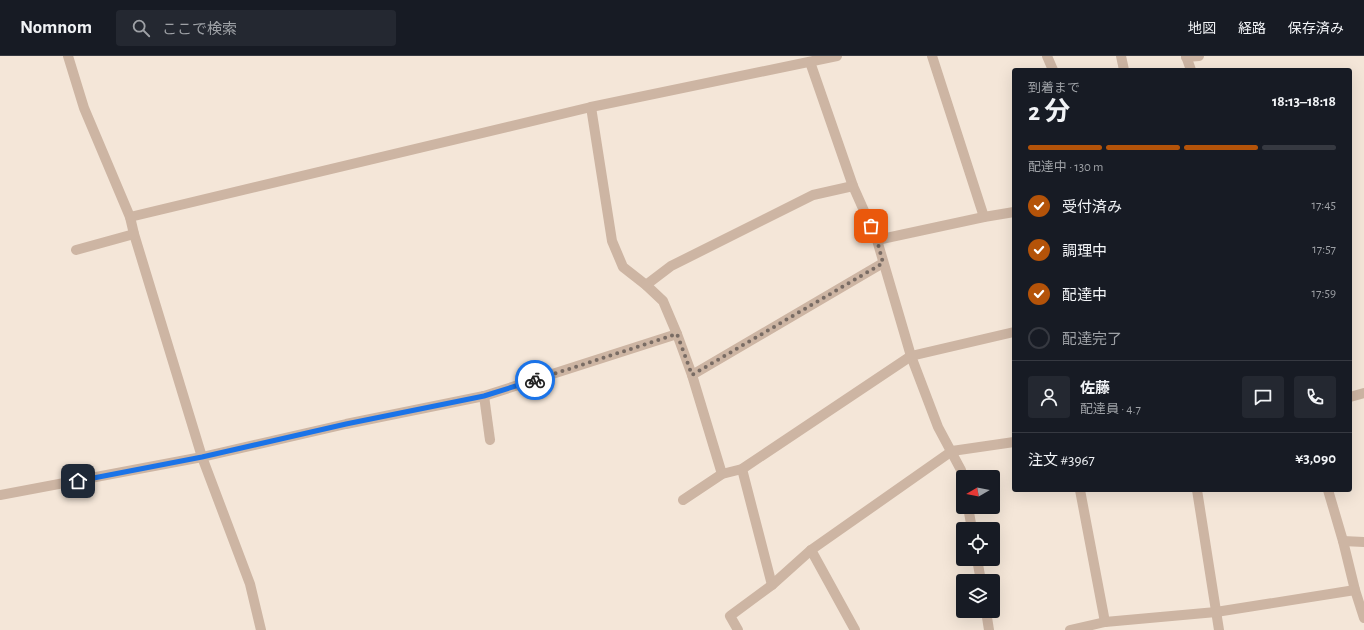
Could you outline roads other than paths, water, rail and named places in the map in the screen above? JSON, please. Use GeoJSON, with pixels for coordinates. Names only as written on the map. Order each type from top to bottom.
{"type":"FeatureCollection","features":[{"type":"Feature","properties":{"kind":"street"},"geometry":{"type":"LineString","coordinates":[[68,56],[84,108],[130,217],[202,457],[250,584],[261,630]]}},
{"type":"Feature","properties":{"kind":"street"},"geometry":{"type":"LineString","coordinates":[[130,217],[591,107],[792,61],[810,62],[837,56]]}},
{"type":"Feature","properties":{"kind":"street"},"geometry":{"type":"LineString","coordinates":[[932,56],[984,217]]}},
{"type":"Feature","properties":{"kind":"street"},"geometry":{"type":"LineString","coordinates":[[1048,56],[1052,68]]}},
{"type":"Feature","properties":{"kind":"street"},"geometry":{"type":"LineString","coordinates":[[1121,56],[1124,68]]}},
{"type":"Feature","properties":{"kind":"street"},"geometry":{"type":"LineString","coordinates":[[1190,68],[1186,57],[1199,56]]}},
{"type":"Feature","properties":{"kind":"street"},"geometry":{"type":"LineString","coordinates":[[810,62],[853,186],[877,240],[911,356],[938,427],[952,450],[961,470]]}},
{"type":"Feature","properties":{"kind":"street"},"geometry":{"type":"LineString","coordinates":[[591,107],[612,241],[623,267],[663,301],[692,375],[722,474]]}},
{"type":"Feature","properties":{"kind":"street"},"geometry":{"type":"LineString","coordinates":[[646,285],[671,266],[813,195],[853,186]]}},
{"type":"Feature","properties":{"kind":"street"},"geometry":{"type":"LineString","coordinates":[[877,240],[1012,212]]}},
{"type":"Feature","properties":{"kind":"street"},"geometry":{"type":"LineString","coordinates":[[76,250],[134,234]]}},
{"type":"Feature","properties":{"kind":"street"},"geometry":{"type":"LineString","coordinates":[[692,375],[883,263]]}},
{"type":"Feature","properties":{"kind":"street"},"geometry":{"type":"LineString","coordinates":[[683,500],[722,474],[742,468],[911,356],[1012,332]]}},
{"type":"Feature","properties":{"kind":"street"},"geometry":{"type":"LineString","coordinates":[[0,495],[202,457],[346,424],[484,396],[677,334]]}},
{"type":"Feature","properties":{"kind":"street"},"geometry":{"type":"LineString","coordinates":[[1352,396],[1364,393]]}},
{"type":"Feature","properties":{"kind":"street"},"geometry":{"type":"LineString","coordinates":[[484,396],[490,440]]}},
{"type":"Feature","properties":{"kind":"street"},"geometry":{"type":"LineString","coordinates":[[738,630],[730,616],[772,585],[811,550],[952,450],[1012,442]]}},
{"type":"Feature","properties":{"kind":"street"},"geometry":{"type":"LineString","coordinates":[[742,468],[772,585]]}},
{"type":"Feature","properties":{"kind":"street"},"geometry":{"type":"LineString","coordinates":[[1080,492],[1104,622]]}},
{"type":"Feature","properties":{"kind":"street"},"geometry":{"type":"LineString","coordinates":[[1197,492],[1219,630]]}},
{"type":"Feature","properties":{"kind":"street"},"geometry":{"type":"LineString","coordinates":[[1329,492],[1364,618]]}},
{"type":"Feature","properties":{"kind":"street"},"geometry":{"type":"LineString","coordinates":[[1343,541],[1364,542]]}},
{"type":"Feature","properties":{"kind":"street"},"geometry":{"type":"LineString","coordinates":[[811,550],[855,630]]}},
{"type":"Feature","properties":{"kind":"street"},"geometry":{"type":"LineString","coordinates":[[1070,630],[1104,622],[1216,612],[1355,590]]}},
{"type":"Feature","properties":{"kind":"street"},"geometry":{"type":"LineString","coordinates":[[987,618],[989,630]]}}]}
